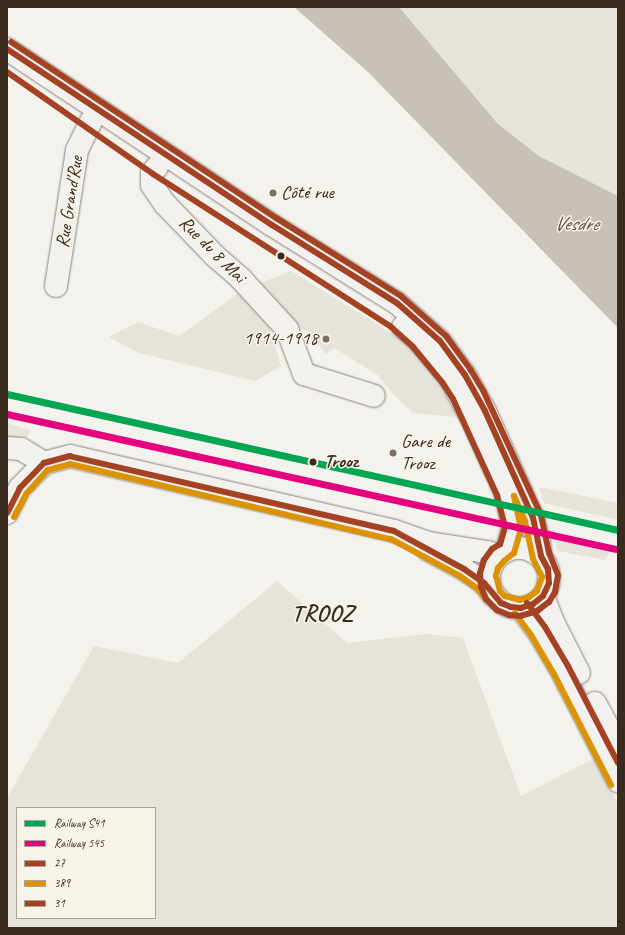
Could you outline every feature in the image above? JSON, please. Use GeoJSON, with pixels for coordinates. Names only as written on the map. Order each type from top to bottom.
{"type":"FeatureCollection","features":[{"type":"Feature","properties":{"kind":"main road"},"geometry":{"type":"LineString","coordinates":[[7,49],[252,212],[397,303],[440,341],[465,375],[485,411],[532,518],[539,542],[541,556]]}},
{"type":"Feature","properties":{"kind":"main road"},"geometry":{"type":"LineString","coordinates":[[7,62],[157,167],[395,320],[419,341],[449,377],[460,395],[505,492],[513,527],[502,552],[491,564],[488,575],[489,585],[493,595]]}},
{"type":"Feature","properties":{"kind":"main road","name":"Rue Grand'Rue"},"geometry":{"type":"LineString","coordinates":[[56,286],[77,150],[90,121]]}},
{"type":"Feature","properties":{"kind":"main road","name":"Rue du 8 Mai"},"geometry":{"type":"LineString","coordinates":[[157,167],[152,173],[152,185],[165,204],[215,256],[241,279],[287,329],[304,374],[374,396]]}},
{"type":"Feature","properties":{"kind":"main road"},"geometry":{"type":"LineString","coordinates":[[7,448],[21,449],[44,463]]}},
{"type":"Feature","properties":{"kind":"main road"},"geometry":{"type":"LineString","coordinates":[[7,513],[20,488],[44,463],[70,456],[394,531],[429,543],[487,552],[502,552],[518,547],[529,548],[541,556],[545,562],[550,576],[547,590],[543,596],[533,604],[521,608],[511,607],[501,603],[484,583],[464,569],[394,531]]}},
{"type":"Feature","properties":{"kind":"main road"},"geometry":{"type":"LineString","coordinates":[[543,596],[553,622],[574,665],[618,746]]}},
{"type":"Feature","properties":{"kind":"main road"},"geometry":{"type":"LineString","coordinates":[[521,608],[538,631],[561,670],[618,781]]}},
{"type":"Feature","properties":{"kind":"shaded area"},"geometry":{"type":"Polygon","coordinates":[[[399,7],[618,7],[618,196],[539,156],[498,124],[399,7]]]}},
{"type":"Feature","properties":{"kind":"shaded area"},"geometry":{"type":"Polygon","coordinates":[[[291,271],[418,349],[457,417],[413,413],[393,394],[379,376],[334,348],[326,354],[303,328],[286,319],[270,328],[281,366],[255,381],[139,353],[109,337],[138,322],[179,336],[243,290],[291,271]]]}},
{"type":"Feature","properties":{"kind":"shaded area"},"geometry":{"type":"Polygon","coordinates":[[[7,423],[30,430],[28,437],[7,437],[7,423]]]}},
{"type":"Feature","properties":{"kind":"shaded area"},"geometry":{"type":"Polygon","coordinates":[[[539,487],[618,503],[618,520],[544,503],[539,487]]]}},
{"type":"Feature","properties":{"kind":"shaded area"},"geometry":{"type":"Polygon","coordinates":[[[554,538],[610,550],[605,560],[558,551],[554,538]]]}},
{"type":"Feature","properties":{"kind":"shaded area"},"geometry":{"type":"Polygon","coordinates":[[[277,581],[347,643],[426,634],[463,638],[521,796],[597,757],[618,804],[618,928],[7,928],[7,798],[94,646],[178,663],[277,581]]]}},
{"type":"Feature","properties":{"kind":"water","name":"Vesdre"},"geometry":{"type":"Polygon","coordinates":[[[294,7],[399,7],[498,124],[539,156],[618,196],[618,328],[368,72],[294,7]]]}},
{"type":"Feature","properties":{"kind":"rail line","name":"S41"},"geometry":{"type":"LineString","coordinates":[[7,394],[618,530]]}},
{"type":"Feature","properties":{"kind":"rail line","name":"545"},"geometry":{"type":"LineString","coordinates":[[7,414],[616,549]]}},
{"type":"Feature","properties":{"kind":"transit line","name":"31"},"geometry":{"type":"LineString","coordinates":[[7,72],[153,174],[390,326],[413,347],[442,382],[453,399],[497,495],[505,527],[500,544],[492,549],[484,560],[480,573],[481,587],[486,599],[497,610],[509,615],[520,616],[537,611],[549,602],[555,592],[558,575],[549,553],[541,515],[484,392],[471,370],[446,336],[401,296],[276,218],[11,42]]}},
{"type":"Feature","properties":{"kind":"transit line","name":"27"},"geometry":{"type":"LineString","coordinates":[[7,49],[272,225],[397,303],[440,341],[465,375],[485,411],[533,518],[541,556],[548,569],[549,583],[543,596],[533,604],[521,608],[511,607],[501,603],[484,583],[464,569],[394,531],[70,456],[44,463],[20,488],[7,513]]}},
{"type":"Feature","properties":{"kind":"transit line","name":"389"},"geometry":{"type":"LineString","coordinates":[[14,517],[27,493],[48,470],[70,464],[391,539],[460,576],[478,589],[487,600]]}},
{"type":"Feature","properties":{"kind":"transit line","name":"389"},"geometry":{"type":"LineString","coordinates":[[514,496],[525,521],[533,559],[542,577],[537,591],[529,597],[520,600],[505,596],[500,591],[496,576],[498,568],[514,553],[521,529],[514,496]]}},
{"type":"Feature","properties":{"kind":"transit line","name":"31"},"geometry":{"type":"LineString","coordinates":[[527,603],[545,627],[568,666],[618,763]]}},
{"type":"Feature","properties":{"kind":"transit line","name":"389"},"geometry":{"type":"LineString","coordinates":[[515,613],[531,635],[554,674],[611,785]]}},
{"type":"Feature","properties":{"kind":"place","name":"Côté rue"},"geometry":{"type":"Point","coordinates":[273,193]}},
{"type":"Feature","properties":{"kind":"place","name":"1914-1918"},"geometry":{"type":"Point","coordinates":[326,339]}},
{"type":"Feature","properties":{"kind":"place","name":"Gare de Trooz"},"geometry":{"type":"Point","coordinates":[393,453]}},
{"type":"Feature","properties":{"kind":"place","name":"Trooz"},"geometry":{"type":"Point","coordinates":[313,462]}},
{"type":"Feature","properties":{"kind":"district","name":"TROOZ"},"geometry":{"type":"Point","coordinates":[323,614]}}]}
